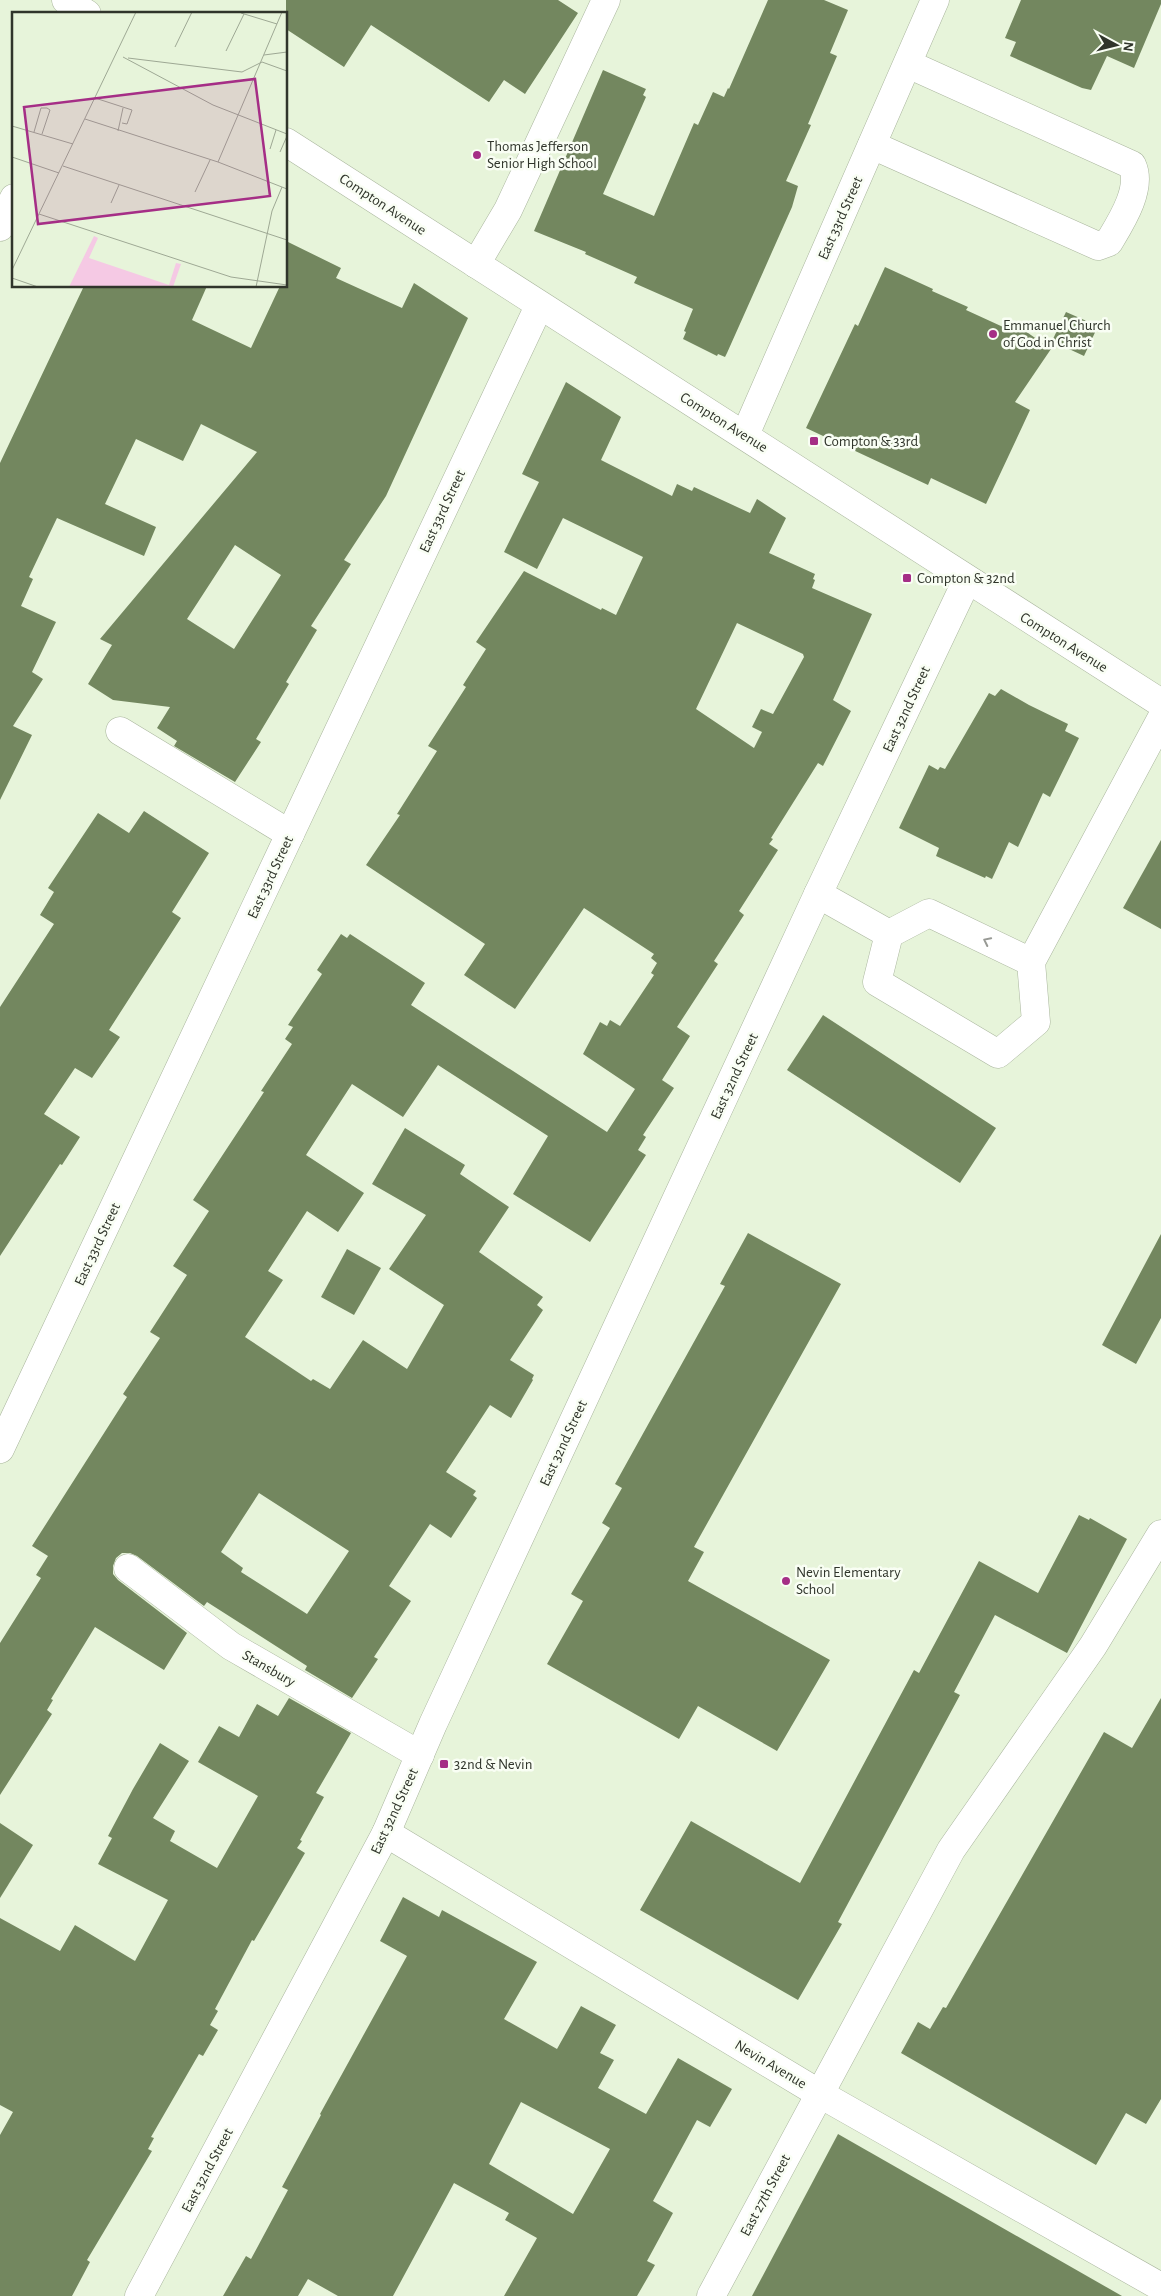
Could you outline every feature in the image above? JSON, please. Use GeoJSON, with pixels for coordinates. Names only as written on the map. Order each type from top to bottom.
{"type":"FeatureCollection","features":[{"type":"Feature","properties":{"kind":"street"},"geometry":{"type":"LineString","coordinates":[[66,0],[84,12]]}},
{"type":"Feature","properties":{"kind":"street"},"geometry":{"type":"LineString","coordinates":[[476,264],[508,210],[606,0]]}},
{"type":"Feature","properties":{"kind":"street","name":"East 33rd Street"},"geometry":{"type":"LineString","coordinates":[[745,435],[936,0]]}},
{"type":"Feature","properties":{"kind":"street"},"geometry":{"type":"LineString","coordinates":[[872,145],[1098,246],[1109,242],[1119,225],[1130,199],[1136,174],[1132,165],[908,64]]}},
{"type":"Feature","properties":{"kind":"street","name":"Compton Avenue"},"geometry":{"type":"LineString","coordinates":[[288,143],[1161,703]]}},
{"type":"Feature","properties":{"kind":"street"},"geometry":{"type":"LineString","coordinates":[[0,227],[12,202]]}},
{"type":"Feature","properties":{"kind":"street","name":"East 33rd Street"},"geometry":{"type":"LineString","coordinates":[[0,1449],[540,306]]}},
{"type":"Feature","properties":{"kind":"street","name":"East 32nd Street"},"geometry":{"type":"LineString","coordinates":[[140,2296],[386,1833],[420,1755],[818,894],[967,580]]}},
{"type":"Feature","properties":{"kind":"street"},"geometry":{"type":"LineString","coordinates":[[1031,962],[929,913],[889,934],[877,982],[998,1054],[1036,1022],[1031,962],[1161,719]]}},
{"type":"Feature","properties":{"kind":"street"},"geometry":{"type":"LineString","coordinates":[[120,731],[290,834]]}},
{"type":"Feature","properties":{"kind":"street"},"geometry":{"type":"LineString","coordinates":[[818,894],[889,934]]}},
{"type":"Feature","properties":{"kind":"street","name":"East 27th Street"},"geometry":{"type":"LineString","coordinates":[[710,2296],[951,1850],[1093,1646],[1161,1534]]}},
{"type":"Feature","properties":{"kind":"street","name":"Stansbury"},"geometry":{"type":"LineString","coordinates":[[128,1568],[231,1646],[420,1755]]}},
{"type":"Feature","properties":{"kind":"street","name":"Nevin Avenue"},"geometry":{"type":"LineString","coordinates":[[386,1833],[820,2094],[1161,2287]]}},
{"type":"Feature","properties":{"kind":"building"},"geometry":{"type":"Polygon","coordinates":[[[286,0],[558,0],[578,13],[525,94],[504,80],[489,102],[371,25],[344,67],[288,30],[288,12],[286,12],[286,0]]]}},
{"type":"Feature","properties":{"kind":"building"},"geometry":{"type":"Polygon","coordinates":[[[768,0],[824,0],[848,10],[830,53],[837,56],[808,124],[811,125],[786,181],[798,186],[792,207],[725,357],[718,354],[717,356],[683,339],[686,332],[684,331],[693,309],[634,283],[637,277],[585,254],[586,252],[534,231],[603,70],[646,89],[643,95],[646,97],[603,194],[654,216],[694,123],[698,125],[713,92],[724,97],[729,89],[768,0]]]}},
{"type":"Feature","properties":{"kind":"building"},"geometry":{"type":"Polygon","coordinates":[[[1021,0],[1161,0],[1161,4],[1134,68],[1107,56],[1091,90],[1082,88],[1010,56],[1016,42],[1005,38],[1021,0]]]}},
{"type":"Feature","properties":{"kind":"building"},"geometry":{"type":"Polygon","coordinates":[[[288,242],[341,268],[336,278],[402,308],[414,283],[468,318],[386,496],[344,560],[351,564],[311,626],[317,630],[286,682],[289,684],[256,739],[261,742],[235,782],[174,746],[177,741],[157,728],[170,707],[113,700],[88,684],[112,645],[100,639],[257,452],[201,424],[183,461],[136,439],[105,504],[156,527],[144,556],[57,518],[29,577],[33,579],[21,606],[56,622],[32,672],[43,679],[13,726],[32,735],[0,800],[0,463],[83,288],[206,288],[192,320],[251,348],[279,288],[288,288],[288,242]],[[235,545],[187,619],[234,649],[281,575],[235,545]]]}},
{"type":"Feature","properties":{"kind":"building"},"geometry":{"type":"Polygon","coordinates":[[[885,267],[968,307],[966,310],[1014,332],[1018,326],[1051,349],[1015,402],[1030,410],[986,504],[931,478],[928,485],[806,428],[855,324],[858,326],[885,267]]]}},
{"type":"Feature","properties":{"kind":"building"},"geometry":{"type":"Polygon","coordinates":[[[1066,312],[1098,326],[1084,356],[1052,341],[1066,312]]]}},
{"type":"Feature","properties":{"kind":"building"},"geometry":{"type":"Polygon","coordinates":[[[566,382],[621,417],[601,460],[672,496],[677,484],[692,491],[694,487],[750,513],[757,499],[786,518],[769,553],[815,574],[812,588],[872,614],[833,700],[851,711],[823,766],[818,763],[771,838],[773,839],[769,844],[778,850],[739,911],[744,915],[714,961],[718,964],[677,1027],[690,1036],[662,1080],[674,1088],[643,1135],[646,1137],[638,1150],[646,1155],[590,1242],[513,1194],[548,1136],[438,1065],[403,1117],[352,1084],[306,1155],[364,1193],[338,1232],[307,1211],[268,1271],[283,1280],[245,1337],[311,1381],[313,1379],[330,1389],[363,1340],[407,1369],[444,1305],[389,1269],[426,1215],[372,1184],[405,1128],[465,1165],[460,1174],[509,1207],[479,1252],[543,1297],[537,1305],[543,1310],[510,1360],[534,1375],[533,1380],[511,1418],[490,1405],[446,1472],[476,1491],[473,1495],[477,1498],[451,1538],[430,1524],[389,1586],[411,1601],[374,1657],[378,1659],[352,1698],[305,1670],[307,1666],[207,1602],[204,1606],[137,1556],[130,1553],[122,1553],[116,1558],[113,1574],[118,1580],[187,1633],[164,1670],[95,1627],[51,1699],[53,1700],[47,1710],[52,1714],[0,1795],[0,1643],[41,1578],[36,1575],[48,1556],[32,1546],[127,1397],[123,1394],[160,1338],[150,1332],[187,1275],[173,1266],[209,1211],[193,1200],[264,1092],[261,1091],[292,1044],[285,1039],[293,1027],[288,1025],[322,974],[317,970],[341,934],[347,938],[350,934],[425,983],[411,1005],[607,1132],[635,1089],[583,1054],[600,1022],[607,1026],[610,1020],[620,1026],[654,975],[651,973],[657,963],[651,958],[654,954],[584,908],[515,1009],[464,975],[485,944],[366,865],[400,815],[397,814],[437,751],[428,746],[466,687],[463,685],[486,649],[476,642],[524,571],[601,610],[602,608],[616,615],[643,557],[563,518],[537,569],[504,552],[539,482],[522,474],[566,382]],[[737,623],[696,709],[754,748],[762,732],[752,727],[761,709],[773,714],[804,657],[803,654],[737,623]],[[259,1493],[221,1552],[243,1568],[241,1572],[307,1614],[349,1551],[259,1493]]]}},
{"type":"Feature","properties":{"kind":"building"},"geometry":{"type":"Polygon","coordinates":[[[1001,689],[1068,724],[1065,731],[1079,738],[1050,797],[1043,793],[1018,847],[1009,842],[992,879],[986,876],[985,878],[936,856],[939,848],[899,828],[929,765],[938,770],[940,767],[945,769],[989,693],[995,696],[1001,689]]]}},
{"type":"Feature","properties":{"kind":"building"},"geometry":{"type":"Polygon","coordinates":[[[144,811],[209,853],[172,912],[181,918],[109,1030],[120,1037],[92,1078],[75,1068],[44,1114],[80,1137],[62,1165],[60,1164],[0,1256],[0,1007],[54,924],[40,915],[54,892],[48,888],[98,813],[129,833],[144,811]]]}},
{"type":"Feature","properties":{"kind":"building"},"geometry":{"type":"Polygon","coordinates":[[[1161,840],[1161,929],[1123,908],[1161,840]]]}},
{"type":"Feature","properties":{"kind":"building"},"geometry":{"type":"Polygon","coordinates":[[[823,1015],[996,1128],[960,1183],[787,1070],[823,1015]]]}},
{"type":"Feature","properties":{"kind":"building"},"geometry":{"type":"Polygon","coordinates":[[[748,1233],[841,1284],[694,1547],[704,1552],[688,1581],[830,1660],[777,1751],[698,1706],[679,1739],[547,1664],[583,1601],[571,1594],[610,1528],[602,1523],[622,1488],[615,1484],[725,1286],[720,1284],[748,1233]]]}},
{"type":"Feature","properties":{"kind":"building"},"geometry":{"type":"Polygon","coordinates":[[[1161,1234],[1161,1318],[1136,1364],[1102,1345],[1161,1234]]]}},
{"type":"Feature","properties":{"kind":"building"},"geometry":{"type":"Polygon","coordinates":[[[347,1249],[381,1268],[354,1315],[321,1297],[347,1249]]]}},
{"type":"Feature","properties":{"kind":"building"},"geometry":{"type":"Polygon","coordinates":[[[1079,1515],[1089,1520],[1090,1518],[1127,1539],[1067,1653],[995,1615],[954,1692],[960,1695],[838,1922],[842,1924],[798,2000],[640,1910],[691,1821],[800,1883],[914,1670],[919,1673],[979,1561],[1038,1593],[1079,1515]]]}},
{"type":"Feature","properties":{"kind":"building"},"geometry":{"type":"Polygon","coordinates":[[[289,1698],[351,1733],[316,1793],[324,1797],[297,1848],[305,1853],[254,1941],[252,1940],[215,2009],[218,2011],[210,2025],[218,2030],[203,2056],[199,2054],[151,2137],[154,2138],[148,2149],[152,2151],[87,2260],[90,2262],[72,2296],[0,2296],[0,2135],[13,2112],[0,2105],[0,1918],[60,1951],[75,1925],[135,1961],[168,1900],[98,1864],[112,1838],[108,1836],[133,1789],[160,1743],[189,1761],[153,1818],[175,1831],[170,1841],[217,1868],[258,1796],[198,1762],[219,1726],[239,1737],[257,1704],[278,1716],[289,1698]]]}},
{"type":"Feature","properties":{"kind":"building"},"geometry":{"type":"Polygon","coordinates":[[[1161,1698],[1161,2099],[1146,2124],[1126,2113],[1096,2165],[901,2053],[918,2022],[930,2029],[943,2007],[946,2008],[1104,1732],[1132,1748],[1161,1698]]]}},
{"type":"Feature","properties":{"kind":"building"},"geometry":{"type":"Polygon","coordinates":[[[0,1823],[33,1845],[0,1898],[0,1823]]]}},
{"type":"Feature","properties":{"kind":"building"},"geometry":{"type":"Polygon","coordinates":[[[403,1897],[439,1917],[442,1910],[537,1962],[504,2019],[557,2049],[581,2006],[616,2025],[600,2053],[614,2060],[598,2088],[646,2114],[678,2058],[732,2089],[710,2127],[697,2120],[653,2201],[673,2213],[647,2261],[655,2265],[637,2296],[504,2296],[537,2238],[505,2220],[509,2213],[454,2183],[393,2296],[338,2296],[308,2279],[298,2296],[223,2296],[246,2256],[251,2259],[288,2190],[282,2187],[407,1956],[380,1941],[403,1897]],[[521,2102],[489,2164],[573,2214],[610,2149],[521,2102]]]}},
{"type":"Feature","properties":{"kind":"building"},"geometry":{"type":"Polygon","coordinates":[[[838,2134],[1122,2296],[752,2296],[838,2134]]]}},
{"type":"Feature","properties":{"kind":"place","name":"Thomas Jefferson Senior High School"},"geometry":{"type":"Point","coordinates":[477,155]}},
{"type":"Feature","properties":{"kind":"place","name":"Emmanuel Church of God in Christ"},"geometry":{"type":"Point","coordinates":[993,334]}},
{"type":"Feature","properties":{"kind":"place","name":"Compton & 33rd"},"geometry":{"type":"Point","coordinates":[814,441]}},
{"type":"Feature","properties":{"kind":"place","name":"Compton & 32nd"},"geometry":{"type":"Point","coordinates":[907,578]}},
{"type":"Feature","properties":{"kind":"place","name":"Nevin Elementary School"},"geometry":{"type":"Point","coordinates":[786,1581]}},
{"type":"Feature","properties":{"kind":"place","name":"32nd & Nevin"},"geometry":{"type":"Point","coordinates":[444,1764]}}]}
